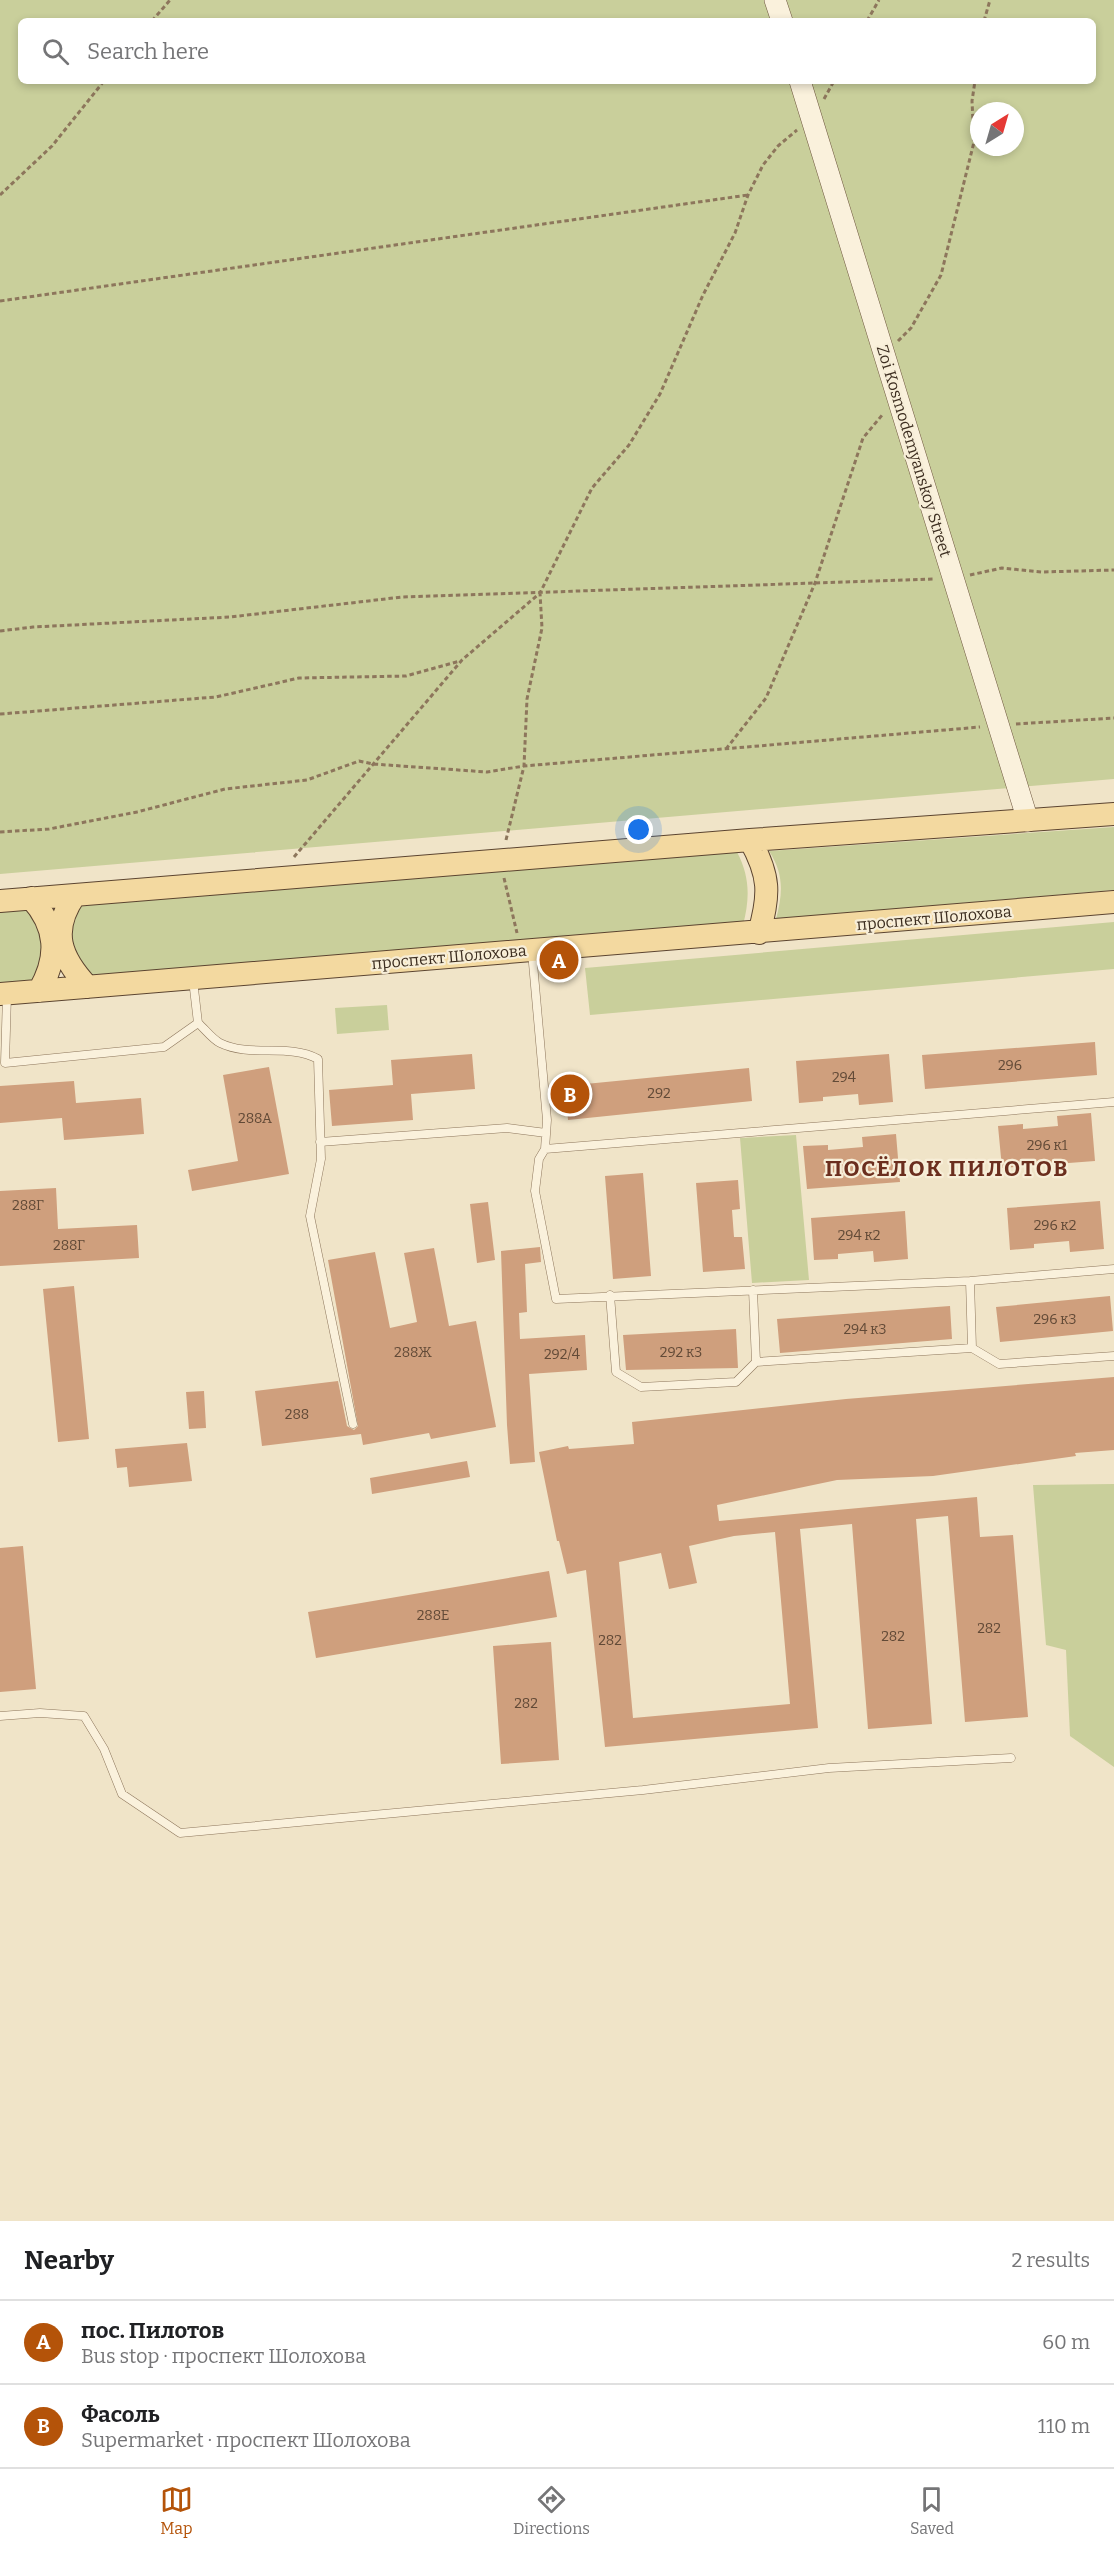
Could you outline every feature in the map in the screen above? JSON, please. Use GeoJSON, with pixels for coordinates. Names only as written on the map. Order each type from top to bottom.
{"type":"FeatureCollection","features":[{"type":"Feature","properties":{"kind":"main road"},"geometry":{"type":"LineString","coordinates":[[0,901],[750,840],[1114,814]]}},
{"type":"Feature","properties":{"kind":"main road"},"geometry":{"type":"LineString","coordinates":[[750,840],[766,874],[768,896],[759,933]]}},
{"type":"Feature","properties":{"kind":"main road"},"geometry":{"type":"LineString","coordinates":[[75,895],[64,910],[60,933],[63,951],[74,971],[88,987]]}},
{"type":"Feature","properties":{"kind":"main road"},"geometry":{"type":"LineString","coordinates":[[31,898],[43,912],[51,934],[53,954],[48,975],[39,991]]}},
{"type":"Feature","properties":{"kind":"main road","name":"проспект Шолохова"},"geometry":{"type":"LineString","coordinates":[[3,994],[1114,903]]}},
{"type":"Feature","properties":{"kind":"street"},"geometry":{"type":"LineString","coordinates":[[775,0],[781,18]]}},
{"type":"Feature","properties":{"kind":"street","name":"Zoi Kosmodemyanskoy Street"},"geometry":{"type":"LineString","coordinates":[[801,84],[1028,821]]}},
{"type":"Feature","properties":{"kind":"lane"},"geometry":{"type":"LineString","coordinates":[[527,951],[546,1133],[545,1149],[539,1159],[535,1191],[556,1299],[970,1281],[1114,1269]]}},
{"type":"Feature","properties":{"kind":"lane"},"geometry":{"type":"LineString","coordinates":[[192,978],[198,1023],[219,1042],[250,1050],[304,1052],[318,1059],[321,1159],[310,1216],[353,1424]]}},
{"type":"Feature","properties":{"kind":"lane"},"geometry":{"type":"LineString","coordinates":[[3,994],[2,1031],[5,1063],[164,1047],[198,1023]]}},
{"type":"Feature","properties":{"kind":"lane"},"geometry":{"type":"LineString","coordinates":[[545,1149],[1114,1102]]}},
{"type":"Feature","properties":{"kind":"lane"},"geometry":{"type":"LineString","coordinates":[[320,1142],[507,1128],[546,1133]]}},
{"type":"Feature","properties":{"kind":"lane"},"geometry":{"type":"LineString","coordinates":[[970,1281],[972,1347]]}},
{"type":"Feature","properties":{"kind":"lane"},"geometry":{"type":"LineString","coordinates":[[753,1290],[756,1362]]}},
{"type":"Feature","properties":{"kind":"lane"},"geometry":{"type":"LineString","coordinates":[[610,1295],[616,1372],[641,1387],[736,1382],[756,1362],[972,1347],[999,1364],[1114,1356]]}},
{"type":"Feature","properties":{"kind":"lane"},"geometry":{"type":"LineString","coordinates":[[0,1716],[40,1713],[84,1716],[104,1749],[122,1794],[180,1833],[619,1792],[829,1768],[1011,1758]]}},
{"type":"Feature","properties":{"kind":"path"},"geometry":{"type":"LineString","coordinates":[[155,18],[170,0]]}},
{"type":"Feature","properties":{"kind":"path"},"geometry":{"type":"LineString","coordinates":[[869,18],[879,0]]}},
{"type":"Feature","properties":{"kind":"path"},"geometry":{"type":"LineString","coordinates":[[985,18],[990,0]]}},
{"type":"Feature","properties":{"kind":"path"},"geometry":{"type":"LineString","coordinates":[[0,195],[52,146],[102,84]]}},
{"type":"Feature","properties":{"kind":"path"},"geometry":{"type":"LineString","coordinates":[[885,356],[911,328],[941,275],[974,142],[972,101],[975,84]]}},
{"type":"Feature","properties":{"kind":"path"},"geometry":{"type":"LineString","coordinates":[[275,879],[462,660],[540,593],[592,488],[629,445],[660,394],[704,295],[735,233],[748,195],[763,165],[778,146],[812,121]]}},
{"type":"Feature","properties":{"kind":"path"},"geometry":{"type":"LineString","coordinates":[[0,301],[748,195]]}},
{"type":"Feature","properties":{"kind":"path"},"geometry":{"type":"LineString","coordinates":[[726,749],[766,698],[815,583],[863,438],[897,396]]}},
{"type":"Feature","properties":{"kind":"path"},"geometry":{"type":"LineString","coordinates":[[0,631],[33,627],[230,617],[402,597],[953,578],[1002,568],[1042,572],[1114,570]]}},
{"type":"Feature","properties":{"kind":"path"},"geometry":{"type":"LineString","coordinates":[[527,951],[500,861],[524,766],[527,699],[542,628],[540,593]]}},
{"type":"Feature","properties":{"kind":"path"},"geometry":{"type":"LineString","coordinates":[[0,714],[216,697],[299,678],[406,676],[462,660]]}},
{"type":"Feature","properties":{"kind":"path"},"geometry":{"type":"LineString","coordinates":[[0,832],[49,829],[137,812],[225,789],[307,780],[359,761],[487,772],[524,766],[1114,718]]}},
{"type":"Feature","properties":{"kind":"green space"},"geometry":{"type":"Polygon","coordinates":[[[0,0],[1114,0],[1114,779],[0,874],[0,0]]]}},
{"type":"Feature","properties":{"kind":"green space"},"geometry":{"type":"Polygon","coordinates":[[[1114,827],[1114,890],[776,919],[781,884],[774,859],[769,851],[1114,827]]]}},
{"type":"Feature","properties":{"kind":"green space"},"geometry":{"type":"Polygon","coordinates":[[[737,852],[748,888],[743,925],[92,978],[77,958],[71,943],[70,935],[79,903],[737,852]]]}},
{"type":"Feature","properties":{"kind":"green space"},"geometry":{"type":"Polygon","coordinates":[[[28,908],[36,916],[46,954],[36,983],[0,985],[0,910],[28,908]]]}},
{"type":"Feature","properties":{"kind":"green space"},"geometry":{"type":"Polygon","coordinates":[[[1114,922],[1114,969],[590,1015],[585,968],[1114,922]]]}},
{"type":"Feature","properties":{"kind":"green space"},"geometry":{"type":"Polygon","coordinates":[[[387,1005],[389,1030],[337,1034],[335,1008],[387,1005]]]}},
{"type":"Feature","properties":{"kind":"green space"},"geometry":{"type":"Polygon","coordinates":[[[796,1135],[809,1280],[752,1283],[740,1138],[796,1135]]]}},
{"type":"Feature","properties":{"kind":"green space"},"geometry":{"type":"Polygon","coordinates":[[[1114,1484],[1114,1767],[1070,1736],[1066,1650],[1046,1645],[1033,1485],[1114,1484]]]}},
{"type":"Feature","properties":{"kind":"building"},"geometry":{"type":"Polygon","coordinates":[[[1095,1042],[1097,1075],[925,1089],[922,1055],[1095,1042]]]}},
{"type":"Feature","properties":{"kind":"building"},"geometry":{"type":"Polygon","coordinates":[[[472,1054],[475,1089],[411,1094],[413,1120],[332,1126],[329,1090],[393,1085],[391,1060],[472,1054]]]}},
{"type":"Feature","properties":{"kind":"building"},"geometry":{"type":"Polygon","coordinates":[[[889,1054],[893,1102],[859,1105],[858,1094],[823,1097],[823,1101],[799,1103],[796,1061],[889,1054]]]}},
{"type":"Feature","properties":{"kind":"building"},"geometry":{"type":"Polygon","coordinates":[[[269,1067],[289,1174],[192,1191],[188,1170],[238,1161],[223,1075],[269,1067]]]}},
{"type":"Feature","properties":{"kind":"building"},"geometry":{"type":"Polygon","coordinates":[[[749,1068],[752,1101],[568,1120],[565,1086],[749,1068]]]}},
{"type":"Feature","properties":{"kind":"building"},"geometry":{"type":"Polygon","coordinates":[[[74,1081],[76,1103],[141,1098],[144,1134],[64,1140],[62,1118],[0,1123],[0,1086],[74,1081]]]}},
{"type":"Feature","properties":{"kind":"building"},"geometry":{"type":"Polygon","coordinates":[[[1091,1113],[1095,1161],[1002,1168],[998,1126],[1023,1124],[1023,1129],[1058,1126],[1057,1116],[1091,1113]]]}},
{"type":"Feature","properties":{"kind":"building"},"geometry":{"type":"Polygon","coordinates":[[[896,1134],[900,1182],[807,1189],[803,1146],[828,1145],[828,1150],[863,1147],[862,1137],[896,1134]]]}},
{"type":"Feature","properties":{"kind":"building"},"geometry":{"type":"Polygon","coordinates":[[[643,1173],[651,1276],[613,1279],[605,1176],[643,1173]]]}},
{"type":"Feature","properties":{"kind":"building"},"geometry":{"type":"Polygon","coordinates":[[[738,1180],[740,1209],[732,1210],[734,1237],[742,1237],[745,1269],[703,1272],[696,1183],[738,1180]]]}},
{"type":"Feature","properties":{"kind":"building"},"geometry":{"type":"Polygon","coordinates":[[[56,1188],[58,1229],[137,1225],[139,1258],[0,1266],[0,1191],[56,1188]]]}},
{"type":"Feature","properties":{"kind":"building"},"geometry":{"type":"Polygon","coordinates":[[[1100,1201],[1104,1249],[1070,1252],[1069,1241],[1034,1244],[1034,1248],[1010,1250],[1007,1208],[1100,1201]]]}},
{"type":"Feature","properties":{"kind":"building"},"geometry":{"type":"Polygon","coordinates":[[[488,1202],[495,1260],[477,1263],[470,1204],[488,1202]]]}},
{"type":"Feature","properties":{"kind":"building"},"geometry":{"type":"Polygon","coordinates":[[[905,1211],[908,1259],[874,1262],[873,1251],[838,1254],[838,1259],[814,1260],[811,1218],[905,1211]]]}},
{"type":"Feature","properties":{"kind":"building"},"geometry":{"type":"Polygon","coordinates":[[[540,1247],[541,1262],[525,1264],[527,1312],[519,1313],[520,1339],[585,1335],[587,1370],[529,1374],[535,1462],[510,1464],[501,1251],[540,1247]]]}},
{"type":"Feature","properties":{"kind":"building"},"geometry":{"type":"Polygon","coordinates":[[[434,1248],[449,1326],[476,1321],[496,1427],[431,1439],[429,1433],[363,1445],[361,1434],[262,1446],[255,1391],[338,1381],[347,1426],[354,1430],[358,1426],[328,1260],[375,1252],[390,1328],[417,1322],[404,1253],[434,1248]]]}},
{"type":"Feature","properties":{"kind":"building"},"geometry":{"type":"Polygon","coordinates":[[[74,1286],[89,1439],[58,1442],[43,1289],[74,1286]]]}},
{"type":"Feature","properties":{"kind":"building"},"geometry":{"type":"Polygon","coordinates":[[[1110,1296],[1113,1331],[1000,1342],[996,1307],[1110,1296]]]}},
{"type":"Feature","properties":{"kind":"building"},"geometry":{"type":"Polygon","coordinates":[[[950,1306],[952,1339],[780,1353],[777,1319],[950,1306]]]}},
{"type":"Feature","properties":{"kind":"building"},"geometry":{"type":"Polygon","coordinates":[[[736,1329],[738,1368],[626,1370],[623,1335],[736,1329]]]}},
{"type":"Feature","properties":{"kind":"building"},"geometry":{"type":"Polygon","coordinates":[[[1114,1377],[1114,1450],[1075,1453],[1076,1456],[933,1476],[837,1480],[717,1505],[719,1521],[977,1497],[980,1537],[1013,1535],[1028,1717],[965,1722],[948,1516],[916,1519],[932,1724],[868,1729],[852,1524],[800,1529],[818,1728],[605,1747],[586,1570],[567,1574],[559,1541],[557,1541],[539,1452],[568,1446],[569,1449],[634,1444],[632,1422],[846,1399],[1114,1377]],[[775,1532],[734,1536],[689,1546],[697,1583],[669,1589],[661,1553],[619,1562],[633,1718],[790,1704],[775,1532]]]}},
{"type":"Feature","properties":{"kind":"building"},"geometry":{"type":"Polygon","coordinates":[[[204,1391],[206,1428],[189,1429],[186,1392],[204,1391]]]}},
{"type":"Feature","properties":{"kind":"building"},"geometry":{"type":"Polygon","coordinates":[[[187,1443],[192,1481],[129,1487],[127,1467],[117,1468],[115,1449],[187,1443]]]}},
{"type":"Feature","properties":{"kind":"building"},"geometry":{"type":"Polygon","coordinates":[[[467,1461],[470,1477],[372,1494],[370,1478],[467,1461]]]}},
{"type":"Feature","properties":{"kind":"building"},"geometry":{"type":"Polygon","coordinates":[[[23,1546],[36,1689],[0,1692],[0,1548],[23,1546]]]}},
{"type":"Feature","properties":{"kind":"building"},"geometry":{"type":"Polygon","coordinates":[[[549,1571],[557,1617],[316,1658],[308,1612],[549,1571]]]}},
{"type":"Feature","properties":{"kind":"building"},"geometry":{"type":"Polygon","coordinates":[[[551,1642],[559,1760],[501,1764],[493,1646],[551,1642]]]}},
{"type":"Feature","properties":{"kind":"place","name":"пос. Пилотов"},"geometry":{"type":"Point","coordinates":[559,960]}},
{"type":"Feature","properties":{"kind":"place","name":"Фасоль"},"geometry":{"type":"Point","coordinates":[570,1094]}},
{"type":"Feature","properties":{"kind":"district","name":"ПОСЁЛОК ПИЛОТОВ"},"geometry":{"type":"Point","coordinates":[947,1168]}}]}
